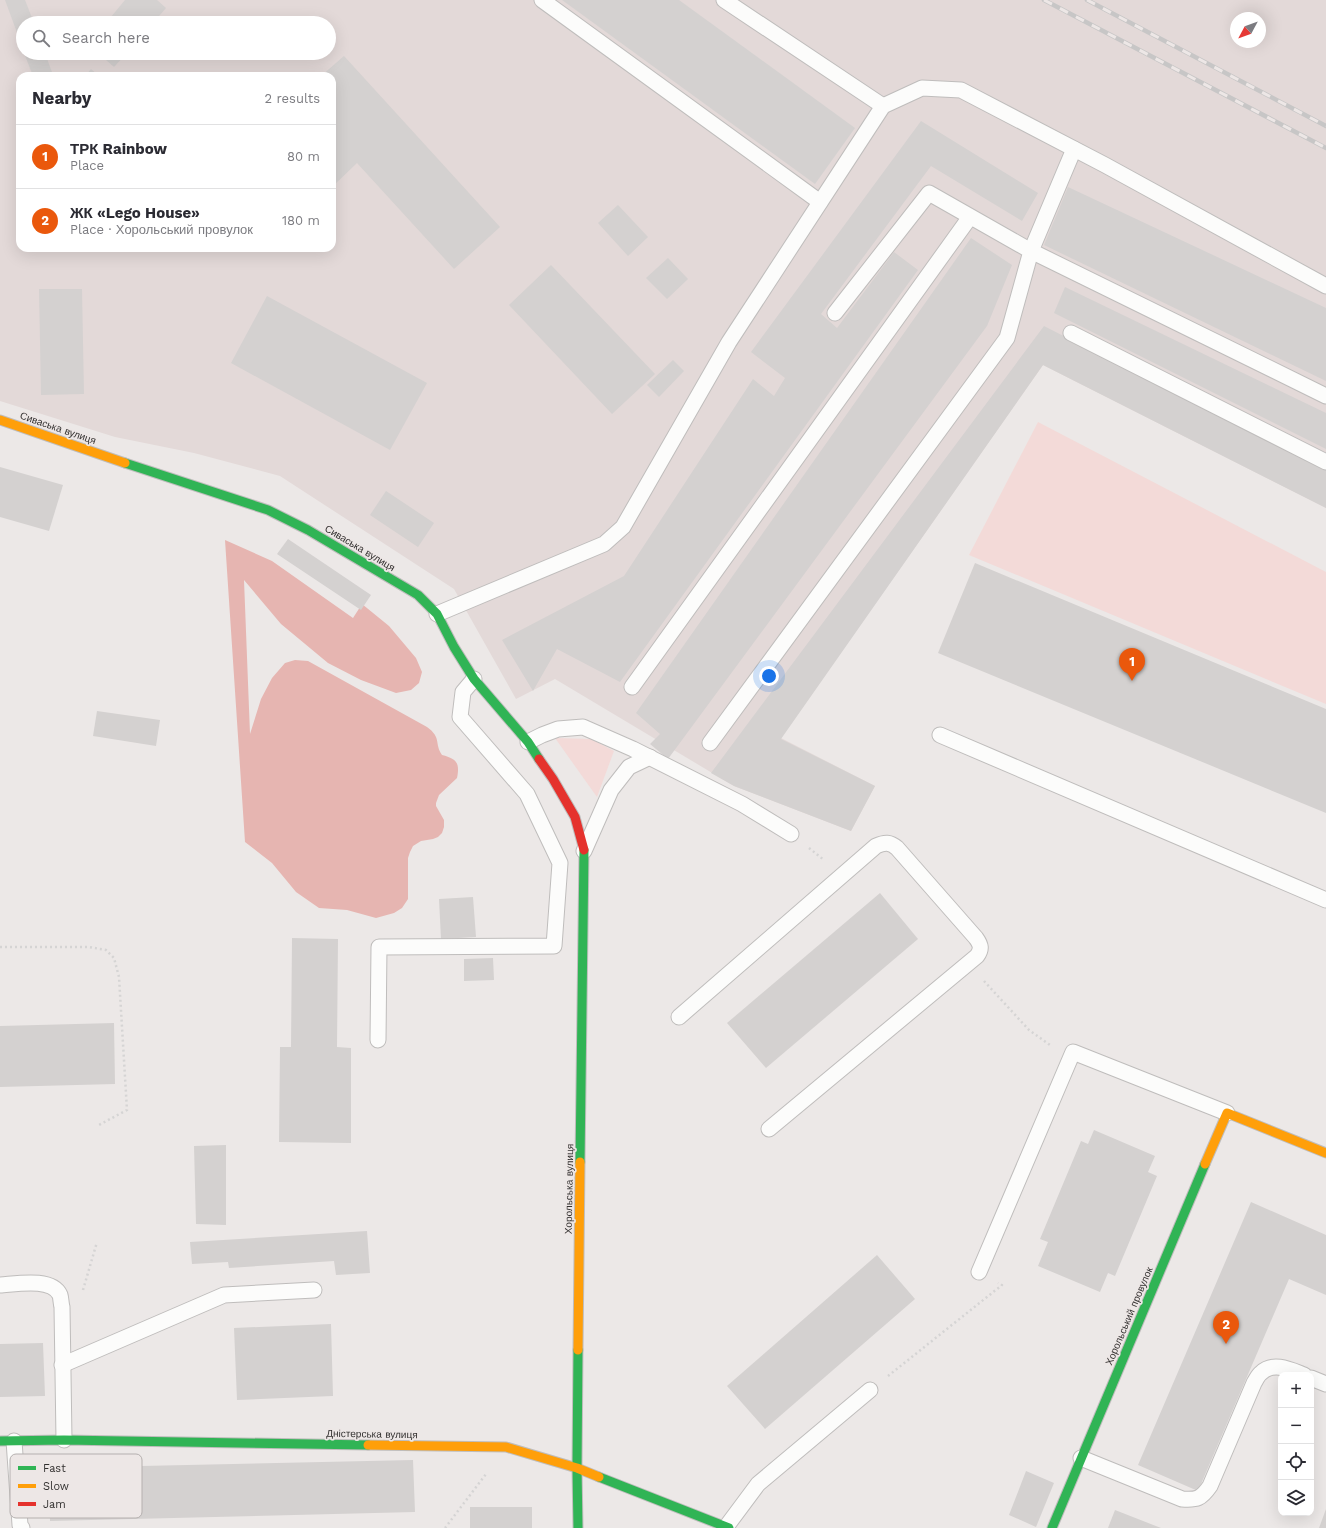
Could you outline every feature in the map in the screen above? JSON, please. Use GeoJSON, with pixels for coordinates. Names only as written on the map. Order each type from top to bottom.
{"type":"FeatureCollection","features":[{"type":"Feature","properties":{"kind":"street","name":"Сиваська вулиця"},"geometry":{"type":"LineString","coordinates":[[0,420],[268,510],[308,530],[418,595],[437,614],[454,647],[474,678],[528,742],[553,779],[575,817],[584,850]]}},
{"type":"Feature","properties":{"kind":"street","name":"Хорольська вулиця"},"geometry":{"type":"LineString","coordinates":[[578,1528],[577,1468],[584,850]]}},
{"type":"Feature","properties":{"kind":"street"},"geometry":{"type":"LineString","coordinates":[[1227,1113],[1326,1153]]}},
{"type":"Feature","properties":{"kind":"street","name":"Хорольський провулок"},"geometry":{"type":"LineString","coordinates":[[1052,1528],[1227,1113]]}},
{"type":"Feature","properties":{"kind":"street","name":"Дністерська вулиця"},"geometry":{"type":"LineString","coordinates":[[7,1441],[64,1440],[506,1448],[577,1468],[728,1527]]}},
{"type":"Feature","properties":{"kind":"lane"},"geometry":{"type":"LineString","coordinates":[[542,0],[820,202]]}},
{"type":"Feature","properties":{"kind":"lane"},"geometry":{"type":"LineString","coordinates":[[724,0],[883,106]]}},
{"type":"Feature","properties":{"kind":"lane"},"geometry":{"type":"LineString","coordinates":[[437,614],[604,544],[623,527],[729,342],[883,106],[922,88],[961,90],[1074,149],[1326,286]]}},
{"type":"Feature","properties":{"kind":"lane"},"geometry":{"type":"LineString","coordinates":[[710,743],[1007,338],[1031,251],[1074,149]]}},
{"type":"Feature","properties":{"kind":"lane"},"geometry":{"type":"LineString","coordinates":[[835,313],[929,193],[1031,251],[1326,396]]}},
{"type":"Feature","properties":{"kind":"lane"},"geometry":{"type":"LineString","coordinates":[[632,687],[970,217]]}},
{"type":"Feature","properties":{"kind":"lane"},"geometry":{"type":"LineString","coordinates":[[1071,333],[1326,462]]}},
{"type":"Feature","properties":{"kind":"lane"},"geometry":{"type":"LineString","coordinates":[[378,1040],[379,947],[554,946],[560,863],[527,794],[460,717],[463,692],[474,678]]}},
{"type":"Feature","properties":{"kind":"lane"},"geometry":{"type":"LineString","coordinates":[[528,742],[558,729],[583,727],[650,757],[742,804],[791,834]]}},
{"type":"Feature","properties":{"kind":"lane"},"geometry":{"type":"LineString","coordinates":[[940,735],[1326,900]]}},
{"type":"Feature","properties":{"kind":"lane"},"geometry":{"type":"LineString","coordinates":[[584,850],[611,790],[629,767],[650,757]]}},
{"type":"Feature","properties":{"kind":"lane"},"geometry":{"type":"LineString","coordinates":[[679,1017],[876,846],[884,842],[892,843],[981,944],[980,951],[968,964],[769,1129]]}},
{"type":"Feature","properties":{"kind":"lane"},"geometry":{"type":"LineString","coordinates":[[979,1272],[1073,1052],[1227,1113]]}},
{"type":"Feature","properties":{"kind":"lane"},"geometry":{"type":"LineString","coordinates":[[0,1285],[38,1283],[51,1285],[60,1295],[62,1307],[64,1440]]}},
{"type":"Feature","properties":{"kind":"lane"},"geometry":{"type":"LineString","coordinates":[[62,1365],[224,1295],[314,1290]]}},
{"type":"Feature","properties":{"kind":"lane"},"geometry":{"type":"LineString","coordinates":[[1081,1458],[1182,1499],[1194,1500],[1203,1496],[1210,1486],[1254,1383],[1262,1372],[1274,1367],[1287,1368],[1297,1372]]}},
{"type":"Feature","properties":{"kind":"lane"},"geometry":{"type":"LineString","coordinates":[[1314,1379],[1326,1384]]}},
{"type":"Feature","properties":{"kind":"lane"},"geometry":{"type":"LineString","coordinates":[[728,1527],[758,1484],[870,1390]]}},
{"type":"Feature","properties":{"kind":"lane"},"geometry":{"type":"LineString","coordinates":[[7,1441],[10,1460]]}},
{"type":"Feature","properties":{"kind":"lane"},"geometry":{"type":"LineString","coordinates":[[19,1518],[22,1528]]}},
{"type":"Feature","properties":{"kind":"path"},"geometry":{"type":"LineString","coordinates":[[791,834],[843,875]]}},
{"type":"Feature","properties":{"kind":"path"},"geometry":{"type":"LineString","coordinates":[[0,947],[89,947],[106,950],[114,958],[119,977],[127,1110],[97,1126]]}},
{"type":"Feature","properties":{"kind":"path"},"geometry":{"type":"LineString","coordinates":[[968,964],[1029,1030],[1052,1047],[1073,1052]]}},
{"type":"Feature","properties":{"kind":"path"},"geometry":{"type":"LineString","coordinates":[[870,1390],[1002,1285],[979,1272]]}},
{"type":"Feature","properties":{"kind":"path"},"geometry":{"type":"LineString","coordinates":[[445,1528],[506,1448]]}},
{"type":"Feature","properties":{"kind":"shaded area"},"geometry":{"type":"Polygon","coordinates":[[[0,0],[1326,0],[1326,508],[1043,365],[781,738],[875,786],[851,831],[734,786],[555,679],[516,699],[454,589],[280,476],[194,453],[115,437],[0,401],[0,0]]]}},
{"type":"Feature","properties":{"kind":"shaded area"},"geometry":{"type":"Polygon","coordinates":[[[1038,422],[1326,572],[1326,704],[969,555],[1038,422]]]}},
{"type":"Feature","properties":{"kind":"shaded area"},"geometry":{"type":"Polygon","coordinates":[[[225,540],[272,561],[353,618],[362,604],[389,626],[416,658],[422,672],[419,683],[411,690],[396,693],[361,680],[328,663],[281,624],[244,580],[250,734],[261,699],[272,678],[285,663],[295,660],[308,661],[427,727],[435,734],[438,747],[442,755],[451,758],[458,765],[457,778],[439,795],[436,803],[436,806],[444,820],[442,833],[438,837],[421,841],[413,846],[408,858],[408,899],[402,908],[394,913],[376,918],[347,910],[319,908],[296,892],[272,863],[245,842],[225,540]]]}},
{"type":"Feature","properties":{"kind":"shaded area"},"geometry":{"type":"Polygon","coordinates":[[[555,738],[591,739],[614,751],[597,797],[555,738]]]}},
{"type":"Feature","properties":{"kind":"building"},"geometry":{"type":"Polygon","coordinates":[[[5,0],[25,0],[31,16],[16,16],[16,30],[5,0]]]}},
{"type":"Feature","properties":{"kind":"building"},"geometry":{"type":"Polygon","coordinates":[[[125,0],[157,0],[166,8],[159,16],[112,16],[125,0]]]}},
{"type":"Feature","properties":{"kind":"building"},"geometry":{"type":"Polygon","coordinates":[[[562,0],[679,0],[855,128],[815,184],[562,0]]]}},
{"type":"Feature","properties":{"kind":"building"},"geometry":{"type":"Polygon","coordinates":[[[344,56],[500,227],[454,269],[357,163],[336,183],[336,72],[326,72],[344,56]]]}},
{"type":"Feature","properties":{"kind":"building"},"geometry":{"type":"Polygon","coordinates":[[[27,60],[48,60],[52,72],[31,72],[27,60]]]}},
{"type":"Feature","properties":{"kind":"building"},"geometry":{"type":"Polygon","coordinates":[[[106,60],[120,60],[114,67],[106,60]]]}},
{"type":"Feature","properties":{"kind":"building"},"geometry":{"type":"Polygon","coordinates":[[[921,121],[1038,193],[1022,221],[931,166],[821,314],[837,328],[894,252],[918,270],[620,682],[557,649],[533,691],[502,640],[624,576],[753,379],[774,396],[785,378],[751,352],[921,121]]]}},
{"type":"Feature","properties":{"kind":"building"},"geometry":{"type":"Polygon","coordinates":[[[1068,187],[1326,308],[1326,381],[1044,245],[1068,187]]]}},
{"type":"Feature","properties":{"kind":"building"},"geometry":{"type":"Polygon","coordinates":[[[618,205],[648,237],[628,256],[598,223],[618,205]]]}},
{"type":"Feature","properties":{"kind":"building"},"geometry":{"type":"Polygon","coordinates":[[[971,238],[1012,265],[987,326],[668,759],[650,744],[660,734],[636,713],[971,238]]]}},
{"type":"Feature","properties":{"kind":"building"},"geometry":{"type":"Polygon","coordinates":[[[668,258],[688,279],[667,299],[646,278],[668,258]]]}},
{"type":"Feature","properties":{"kind":"building"},"geometry":{"type":"Polygon","coordinates":[[[551,265],[655,374],[612,414],[509,305],[551,265]]]}},
{"type":"Feature","properties":{"kind":"building"},"geometry":{"type":"Polygon","coordinates":[[[1065,287],[1326,413],[1326,449],[1054,313],[1065,287]]]}},
{"type":"Feature","properties":{"kind":"building"},"geometry":{"type":"Polygon","coordinates":[[[39,289],[82,289],[84,394],[41,395],[39,289]]]}},
{"type":"Feature","properties":{"kind":"building"},"geometry":{"type":"Polygon","coordinates":[[[267,296],[427,383],[390,450],[231,363],[267,296]]]}},
{"type":"Feature","properties":{"kind":"building"},"geometry":{"type":"Polygon","coordinates":[[[1044,326],[1326,470],[1326,508],[1043,365],[781,739],[875,786],[851,831],[734,786],[711,773],[1044,326]]]}},
{"type":"Feature","properties":{"kind":"building"},"geometry":{"type":"Polygon","coordinates":[[[673,360],[684,371],[659,397],[647,385],[673,360]]]}},
{"type":"Feature","properties":{"kind":"building"},"geometry":{"type":"Polygon","coordinates":[[[0,467],[63,485],[49,531],[0,517],[0,467]]]}},
{"type":"Feature","properties":{"kind":"building"},"geometry":{"type":"Polygon","coordinates":[[[386,491],[434,523],[418,547],[370,515],[386,491]]]}},
{"type":"Feature","properties":{"kind":"building"},"geometry":{"type":"Polygon","coordinates":[[[288,539],[371,595],[361,610],[277,554],[288,539]]]}},
{"type":"Feature","properties":{"kind":"building"},"geometry":{"type":"Polygon","coordinates":[[[975,563],[1326,709],[1326,813],[938,653],[975,563]]]}},
{"type":"Feature","properties":{"kind":"building"},"geometry":{"type":"Polygon","coordinates":[[[97,711],[160,720],[156,746],[93,736],[97,711]]]}},
{"type":"Feature","properties":{"kind":"building"},"geometry":{"type":"Polygon","coordinates":[[[880,893],[918,939],[766,1068],[727,1023],[880,893]]]}},
{"type":"Feature","properties":{"kind":"building"},"geometry":{"type":"Polygon","coordinates":[[[473,897],[476,937],[441,939],[439,899],[473,897]]]}},
{"type":"Feature","properties":{"kind":"building"},"geometry":{"type":"Polygon","coordinates":[[[292,938],[338,939],[337,1047],[351,1048],[351,1143],[279,1142],[280,1047],[291,1047],[292,938]]]}},
{"type":"Feature","properties":{"kind":"building"},"geometry":{"type":"Polygon","coordinates":[[[493,958],[494,980],[464,981],[464,959],[493,958]]]}},
{"type":"Feature","properties":{"kind":"building"},"geometry":{"type":"Polygon","coordinates":[[[114,1023],[115,1084],[0,1087],[0,1026],[114,1023]]]}},
{"type":"Feature","properties":{"kind":"building"},"geometry":{"type":"Polygon","coordinates":[[[1094,1130],[1155,1156],[1148,1172],[1157,1176],[1115,1276],[1108,1273],[1100,1292],[1038,1266],[1048,1242],[1040,1239],[1081,1141],[1088,1144],[1094,1130]]]}},
{"type":"Feature","properties":{"kind":"building"},"geometry":{"type":"Polygon","coordinates":[[[226,1145],[226,1225],[196,1224],[194,1146],[226,1145]]]}},
{"type":"Feature","properties":{"kind":"building"},"geometry":{"type":"Polygon","coordinates":[[[1251,1202],[1326,1235],[1326,1295],[1289,1279],[1198,1491],[1138,1465],[1251,1202]]]}},
{"type":"Feature","properties":{"kind":"building"},"geometry":{"type":"Polygon","coordinates":[[[367,1231],[370,1273],[336,1275],[334,1261],[229,1268],[228,1262],[192,1264],[190,1242],[367,1231]]]}},
{"type":"Feature","properties":{"kind":"building"},"geometry":{"type":"Polygon","coordinates":[[[877,1255],[915,1299],[765,1429],[727,1386],[877,1255]]]}},
{"type":"Feature","properties":{"kind":"building"},"geometry":{"type":"Polygon","coordinates":[[[331,1324],[333,1396],[237,1400],[234,1328],[331,1324]]]}},
{"type":"Feature","properties":{"kind":"building"},"geometry":{"type":"Polygon","coordinates":[[[43,1343],[45,1396],[0,1397],[0,1344],[43,1343]]]}},
{"type":"Feature","properties":{"kind":"building"},"geometry":{"type":"Polygon","coordinates":[[[413,1460],[415,1512],[50,1521],[50,1518],[142,1518],[142,1466],[413,1460]]]}},
{"type":"Feature","properties":{"kind":"building"},"geometry":{"type":"Polygon","coordinates":[[[1026,1471],[1054,1483],[1036,1527],[1009,1515],[1026,1471]]]}},
{"type":"Feature","properties":{"kind":"building"},"geometry":{"type":"Polygon","coordinates":[[[470,1507],[532,1507],[532,1528],[470,1528],[470,1507]]]}},
{"type":"Feature","properties":{"kind":"building"},"geometry":{"type":"Polygon","coordinates":[[[1326,1509],[1326,1528],[1319,1528],[1326,1509]]]}},
{"type":"Feature","properties":{"kind":"building"},"geometry":{"type":"Polygon","coordinates":[[[1115,1510],[1161,1528],[1108,1528],[1115,1510]]]}},
{"type":"Feature","properties":{"kind":"railway"},"geometry":{"type":"LineString","coordinates":[[1044,0],[1326,148]]}},
{"type":"Feature","properties":{"kind":"railway"},"geometry":{"type":"LineString","coordinates":[[1087,0],[1326,126]]}},
{"type":"Feature","properties":{"kind":"traffic: fast"},"geometry":{"type":"LineString","coordinates":[[125,463],[268,510],[308,530],[418,595],[437,614],[454,647],[474,679],[528,742],[539,759]]}},
{"type":"Feature","properties":{"kind":"traffic: fast"},"geometry":{"type":"LineString","coordinates":[[580,1162],[584,850]]}},
{"type":"Feature","properties":{"kind":"traffic: fast"},"geometry":{"type":"LineString","coordinates":[[1052,1528],[1205,1164]]}},
{"type":"Feature","properties":{"kind":"traffic: fast"},"geometry":{"type":"LineString","coordinates":[[578,1350],[578,1528]]}},
{"type":"Feature","properties":{"kind":"traffic: fast"},"geometry":{"type":"LineString","coordinates":[[0,1441],[64,1440],[368,1445]]}},
{"type":"Feature","properties":{"kind":"traffic: fast"},"geometry":{"type":"LineString","coordinates":[[599,1477],[729,1528]]}},
{"type":"Feature","properties":{"kind":"traffic: slow"},"geometry":{"type":"LineString","coordinates":[[0,420],[125,463]]}},
{"type":"Feature","properties":{"kind":"traffic: slow"},"geometry":{"type":"LineString","coordinates":[[1205,1164],[1227,1113],[1326,1153]]}},
{"type":"Feature","properties":{"kind":"traffic: slow"},"geometry":{"type":"LineString","coordinates":[[578,1350],[580,1162]]}},
{"type":"Feature","properties":{"kind":"traffic: slow"},"geometry":{"type":"LineString","coordinates":[[368,1445],[506,1447],[577,1468],[599,1477]]}},
{"type":"Feature","properties":{"kind":"traffic: jam"},"geometry":{"type":"LineString","coordinates":[[539,759],[553,779],[575,817],[584,850]]}},
{"type":"Feature","properties":{"kind":"place","name":"ТРК Rainbow"},"geometry":{"type":"Point","coordinates":[1132,681]}},
{"type":"Feature","properties":{"kind":"place","name":"ЖК «Lego House»"},"geometry":{"type":"Point","coordinates":[1226,1344]}}]}
